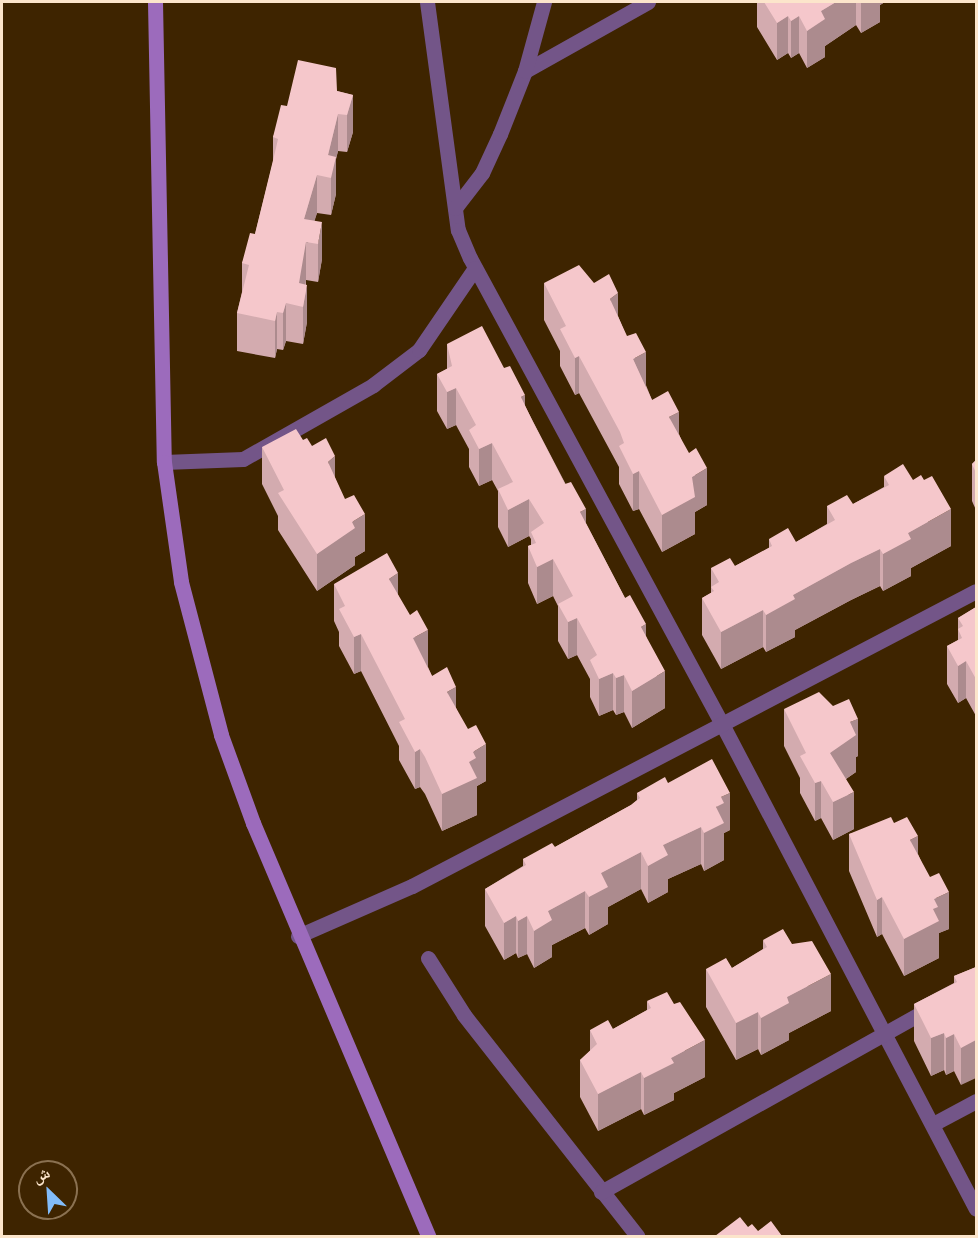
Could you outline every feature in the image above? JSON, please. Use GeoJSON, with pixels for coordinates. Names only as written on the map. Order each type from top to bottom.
{"type":"FeatureCollection","features":[{"type":"Feature","properties":{"kind":"street"},"geometry":{"type":"LineString","coordinates":[[155,2],[164,462],[171,530],[199,658],[221,735],[298,936],[428,1236]]}},
{"type":"Feature","properties":{"kind":"street"},"geometry":{"type":"LineString","coordinates":[[427,2],[458,230],[475,268],[722,724],[976,1209]]}},
{"type":"Feature","properties":{"kind":"street"},"geometry":{"type":"LineString","coordinates":[[455,207],[482,173],[525,71],[544,2]]}},
{"type":"Feature","properties":{"kind":"street"},"geometry":{"type":"LineString","coordinates":[[525,71],[648,2]]}},
{"type":"Feature","properties":{"kind":"street"},"geometry":{"type":"LineString","coordinates":[[164,462],[243,459],[373,385],[419,350],[475,268]]}},
{"type":"Feature","properties":{"kind":"street"},"geometry":{"type":"LineString","coordinates":[[298,936],[412,886],[976,591]]}},
{"type":"Feature","properties":{"kind":"street"},"geometry":{"type":"LineString","coordinates":[[428,958],[464,1016],[637,1236]]}},
{"type":"Feature","properties":{"kind":"street"},"geometry":{"type":"LineString","coordinates":[[602,1192],[946,999]]}},
{"type":"Feature","properties":{"kind":"street"},"geometry":{"type":"LineString","coordinates":[[933,1124],[976,1101]]}},
{"type":"Feature","properties":{"kind":"building"},"geometry":{"type":"Polygon","coordinates":[[[764,2],[836,2],[821,11],[825,19],[807,31],[799,16],[791,21],[788,16],[777,23],[764,2]]]}},
{"type":"Feature","properties":{"kind":"building"},"geometry":{"type":"Polygon","coordinates":[[[298,60],[336,68],[337,91],[353,95],[347,115],[338,114],[328,155],[336,157],[331,178],[317,175],[304,219],[322,222],[318,244],[306,242],[299,283],[307,285],[303,307],[286,303],[283,313],[277,312],[275,321],[237,313],[249,265],[242,263],[250,233],[255,234],[278,139],[273,137],[281,105],[287,106],[298,60]]]}},
{"type":"Feature","properties":{"kind":"building"},"geometry":{"type":"Polygon","coordinates":[[[579,265],[594,283],[609,274],[618,293],[610,299],[627,336],[636,333],[646,352],[633,359],[652,400],[668,391],[679,412],[669,417],[689,453],[696,448],[707,468],[692,477],[695,497],[662,515],[639,471],[633,474],[619,446],[624,443],[620,432],[579,356],[575,358],[560,329],[566,326],[544,283],[579,265]]]}},
{"type":"Feature","properties":{"kind":"building"},"geometry":{"type":"Polygon","coordinates":[[[482,326],[504,368],[510,366],[525,395],[521,397],[565,484],[571,482],[586,509],[580,512],[625,598],[630,595],[646,624],[641,627],[665,671],[632,691],[624,675],[616,678],[613,673],[599,679],[590,660],[597,655],[577,618],[568,622],[558,604],[573,596],[553,559],[537,567],[528,546],[536,543],[531,532],[544,523],[529,499],[508,510],[498,489],[513,482],[492,443],[479,449],[469,430],[476,425],[456,388],[447,392],[437,374],[452,366],[447,344],[482,326]]]}},
{"type":"Feature","properties":{"kind":"building"},"geometry":{"type":"Polygon","coordinates":[[[296,429],[303,440],[307,438],[312,446],[326,438],[335,456],[328,462],[345,499],[354,495],[365,514],[352,522],[355,528],[317,554],[278,493],[284,490],[262,447],[296,429]]]}},
{"type":"Feature","properties":{"kind":"building"},"geometry":{"type":"Polygon","coordinates":[[[976,460],[976,473],[972,464],[976,460]]]}},
{"type":"Feature","properties":{"kind":"building"},"geometry":{"type":"Polygon","coordinates":[[[903,464],[913,480],[921,475],[924,480],[932,476],[951,509],[908,533],[911,539],[883,554],[880,549],[793,595],[795,599],[766,615],[763,610],[721,632],[702,598],[714,591],[711,587],[719,582],[711,568],[730,558],[735,566],[772,546],[769,539],[788,528],[796,542],[835,520],[827,506],[847,495],[853,504],[889,485],[884,476],[903,464]]]}},
{"type":"Feature","properties":{"kind":"building"},"geometry":{"type":"Polygon","coordinates":[[[387,553],[398,573],[389,579],[410,615],[417,610],[428,630],[413,638],[432,676],[447,667],[456,687],[447,692],[468,729],[476,725],[486,744],[473,752],[476,758],[469,762],[477,778],[442,794],[425,757],[420,749],[415,752],[399,722],[405,719],[361,634],[354,637],[339,609],[345,606],[334,584],[387,553]]]}},
{"type":"Feature","properties":{"kind":"building"},"geometry":{"type":"Polygon","coordinates":[[[976,607],[976,679],[966,661],[958,666],[947,646],[962,638],[958,629],[963,626],[958,618],[976,607]]]}},
{"type":"Feature","properties":{"kind":"building"},"geometry":{"type":"Polygon","coordinates":[[[819,692],[833,706],[849,699],[858,719],[850,722],[856,735],[830,753],[854,792],[833,802],[821,781],[815,783],[800,756],[806,753],[784,709],[819,692]]]}},
{"type":"Feature","properties":{"kind":"building"},"geometry":{"type":"Polygon","coordinates":[[[712,759],[730,793],[721,797],[724,803],[716,807],[724,823],[704,833],[701,827],[663,845],[668,855],[648,866],[641,852],[601,873],[608,887],[589,897],[585,891],[548,911],[552,920],[534,931],[527,916],[518,921],[516,916],[504,923],[485,889],[526,865],[523,859],[552,843],[555,847],[631,805],[640,798],[637,793],[665,777],[668,783],[712,759]]]}},
{"type":"Feature","properties":{"kind":"building"},"geometry":{"type":"Polygon","coordinates":[[[891,817],[894,823],[907,817],[918,836],[910,840],[930,877],[939,873],[949,892],[934,899],[938,907],[933,909],[939,921],[904,939],[882,897],[877,900],[849,834],[891,817]]]}},
{"type":"Feature","properties":{"kind":"building"},"geometry":{"type":"Polygon","coordinates":[[[783,929],[792,944],[812,941],[831,974],[787,997],[789,1003],[761,1018],[758,1012],[736,1023],[706,969],[726,958],[732,968],[767,947],[763,940],[783,929]]]}},
{"type":"Feature","properties":{"kind":"building"},"geometry":{"type":"Polygon","coordinates":[[[976,967],[976,1040],[961,1048],[954,1034],[946,1038],[944,1033],[931,1038],[914,1004],[957,982],[954,976],[976,967]]]}},
{"type":"Feature","properties":{"kind":"building"},"geometry":{"type":"Polygon","coordinates":[[[667,992],[674,1004],[680,1002],[705,1040],[671,1058],[674,1063],[644,1078],[641,1072],[598,1094],[580,1060],[597,1044],[590,1030],[608,1020],[613,1029],[651,1008],[647,1001],[667,992]]]}},
{"type":"Feature","properties":{"kind":"building"},"geometry":{"type":"Polygon","coordinates":[[[740,1217],[748,1227],[752,1224],[758,1231],[771,1221],[782,1236],[715,1236],[740,1217]]]}}]}
